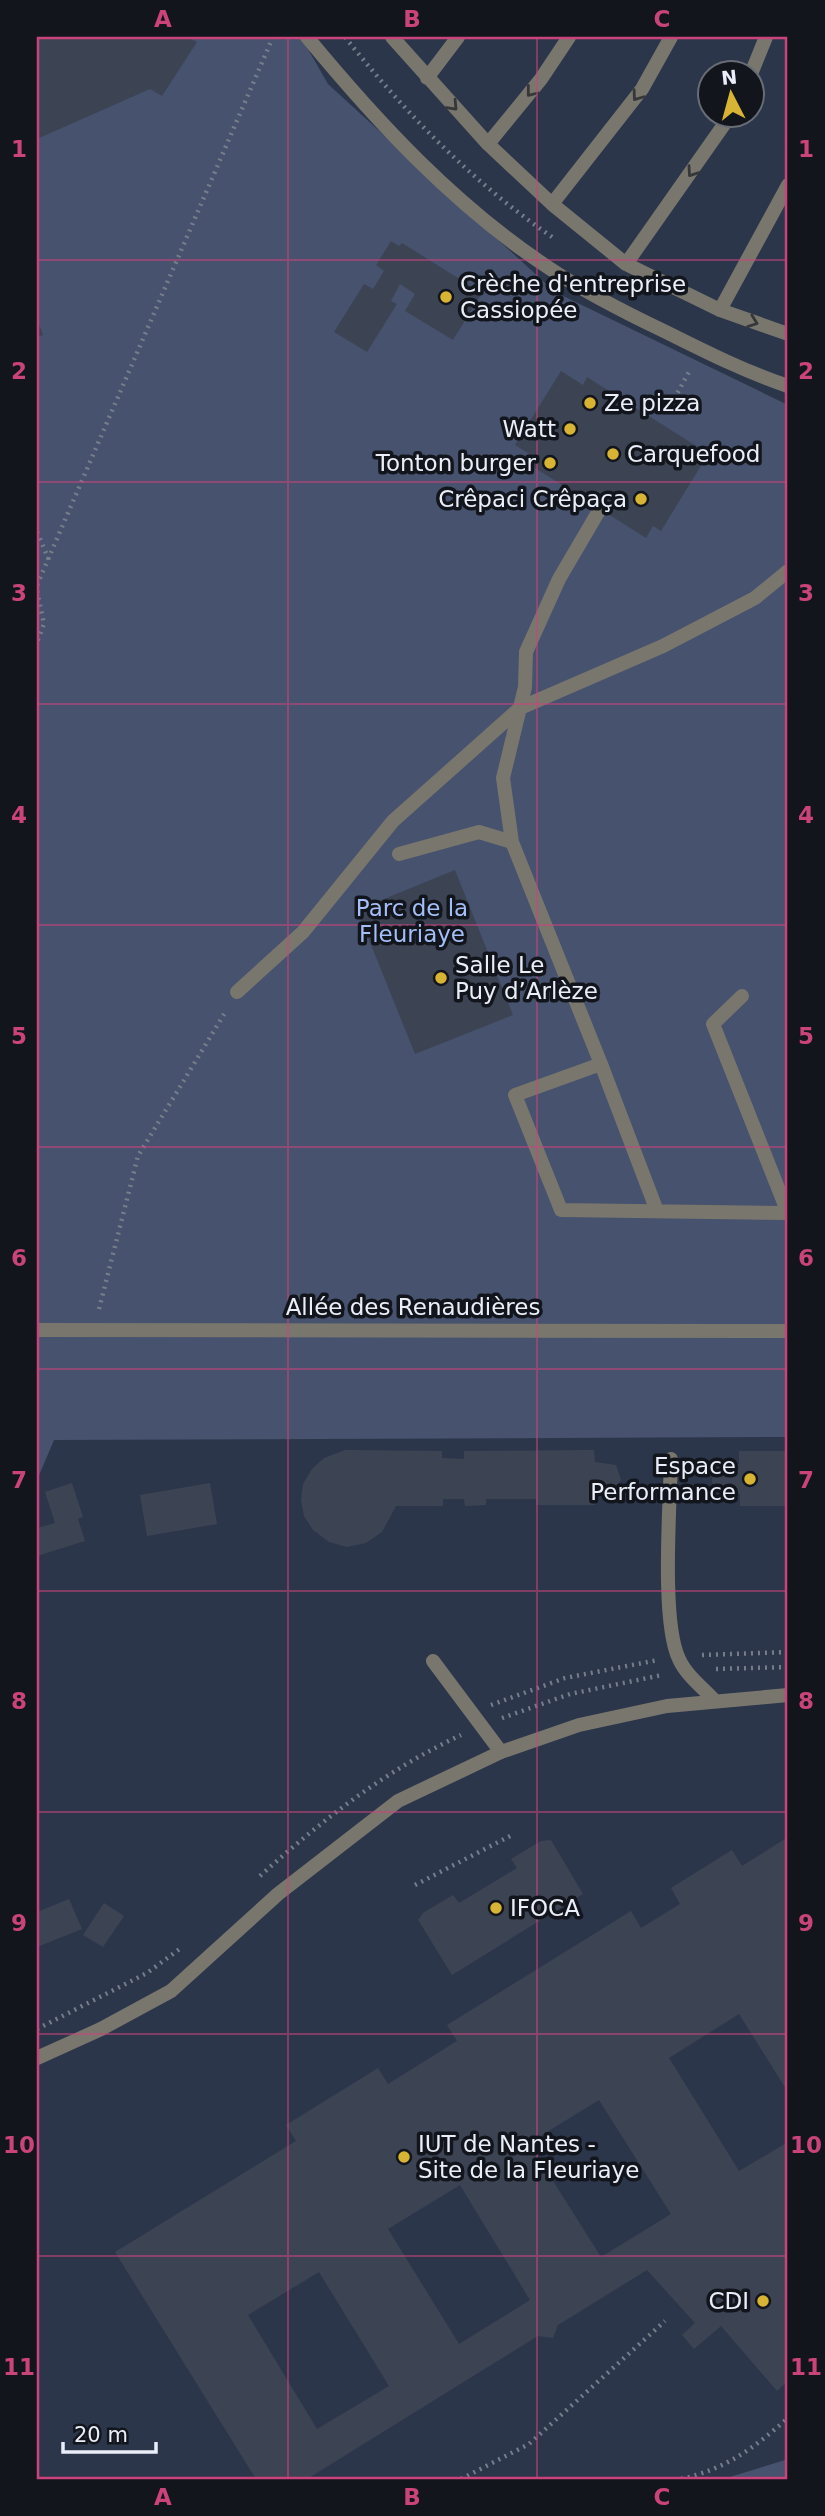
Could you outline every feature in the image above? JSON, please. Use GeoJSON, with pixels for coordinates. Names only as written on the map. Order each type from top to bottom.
{"type":"FeatureCollection","features":[{"type":"Feature","properties":{"kind":"street"},"geometry":{"type":"LineString","coordinates":[[307,37],[379,119],[442,183],[494,228],[549,268],[608,303],[689,344],[788,386]]}},
{"type":"Feature","properties":{"kind":"street"},"geometry":{"type":"LineString","coordinates":[[391,37],[488,144],[552,204],[626,264],[720,310],[788,334]]}},
{"type":"Feature","properties":{"kind":"street"},"geometry":{"type":"LineString","coordinates":[[427,78],[458,37]]}},
{"type":"Feature","properties":{"kind":"street"},"geometry":{"type":"LineString","coordinates":[[488,144],[541,79],[569,37]]}},
{"type":"Feature","properties":{"kind":"street"},"geometry":{"type":"LineString","coordinates":[[552,204],[642,89],[671,37]]}},
{"type":"Feature","properties":{"kind":"street"},"geometry":{"type":"LineString","coordinates":[[757,60],[766,37]]}},
{"type":"Feature","properties":{"kind":"street"},"geometry":{"type":"LineString","coordinates":[[626,264],[720,130]]}},
{"type":"Feature","properties":{"kind":"street"},"geometry":{"type":"LineString","coordinates":[[720,310],[788,185]]}},
{"type":"Feature","properties":{"kind":"street"},"geometry":{"type":"LineString","coordinates":[[600,509],[559,579],[526,652],[525,687],[503,778],[512,842],[657,1211]]}},
{"type":"Feature","properties":{"kind":"street"},"geometry":{"type":"LineString","coordinates":[[237,992],[303,932],[393,821],[520,708],[663,646],[755,598],[788,571]]}},
{"type":"Feature","properties":{"kind":"street"},"geometry":{"type":"LineString","coordinates":[[399,855],[479,832],[512,842]]}},
{"type":"Feature","properties":{"kind":"street"},"geometry":{"type":"LineString","coordinates":[[601,1064],[515,1095],[561,1210],[788,1213],[713,1024],[742,996]]}},
{"type":"Feature","properties":{"kind":"street","name":"Allée des Renaudières"},"geometry":{"type":"LineString","coordinates":[[37,1330],[788,1331]]}},
{"type":"Feature","properties":{"kind":"street"},"geometry":{"type":"LineString","coordinates":[[670,1460],[669,1608],[678,1657],[714,1700]]}},
{"type":"Feature","properties":{"kind":"street"},"geometry":{"type":"LineString","coordinates":[[433,1661],[500,1752]]}},
{"type":"Feature","properties":{"kind":"street"},"geometry":{"type":"LineString","coordinates":[[37,2057],[101,2029],[171,1991],[278,1894],[398,1801],[500,1752],[579,1725],[667,1706],[788,1695]]}},
{"type":"Feature","properties":{"kind":"path"},"geometry":{"type":"LineString","coordinates":[[37,585],[50,561],[274,37]]}},
{"type":"Feature","properties":{"kind":"path"},"geometry":{"type":"LineString","coordinates":[[37,532],[50,561]]}},
{"type":"Feature","properties":{"kind":"path"},"geometry":{"type":"LineString","coordinates":[[37,591],[44,624],[37,642]]}},
{"type":"Feature","properties":{"kind":"path"},"geometry":{"type":"LineString","coordinates":[[94,1330],[138,1156],[237,992]]}},
{"type":"Feature","properties":{"kind":"path"},"geometry":{"type":"LineString","coordinates":[[470,1714],[565,1678],[636,1662],[678,1657],[788,1652]]}},
{"type":"Feature","properties":{"kind":"path"},"geometry":{"type":"LineString","coordinates":[[415,1885],[514,1833]]}},
{"type":"Feature","properties":{"kind":"path"},"geometry":{"type":"LineString","coordinates":[[461,2479],[529,2444],[665,2321]]}},
{"type":"Feature","properties":{"kind":"path"},"geometry":{"type":"LineString","coordinates":[[681,2479],[705,2474],[750,2452],[788,2418]]}},
{"type":"Feature","properties":{"kind":"shaded area"},"geometry":{"type":"Polygon","coordinates":[[[37,37],[788,37],[788,2459],[723,2479],[37,2479],[37,37]]]}},
{"type":"Feature","properties":{"kind":"green space","name":"Parc de la Fleuriaye"},"geometry":{"type":"Polygon","coordinates":[[[37,37],[301,37],[328,84],[555,292],[788,405],[788,1437],[54,1440],[37,1480],[37,37]]]}},
{"type":"Feature","properties":{"kind":"green space"},"geometry":{"type":"Polygon","coordinates":[[[788,2459],[788,2479],[723,2479],[788,2459]]]}},
{"type":"Feature","properties":{"kind":"building"},"geometry":{"type":"Polygon","coordinates":[[[37,37],[188,37],[197,42],[162,96],[150,89],[37,139],[37,37]]]}},
{"type":"Feature","properties":{"kind":"building","name":"Crèche d'entreprise Cassiopée"},"geometry":{"type":"Polygon","coordinates":[[[391,241],[399,246],[402,243],[482,293],[453,340],[405,311],[415,294],[400,284],[391,301],[397,304],[367,352],[334,332],[364,284],[373,289],[384,271],[376,265],[391,241]]]}},
{"type":"Feature","properties":{"kind":"building"},"geometry":{"type":"Polygon","coordinates":[[[37,319],[43,335],[37,337],[37,319]]]}},
{"type":"Feature","properties":{"kind":"building","name":"Carquefood"},"geometry":{"type":"Polygon","coordinates":[[[561,371],[583,385],[587,377],[701,449],[695,459],[702,464],[661,531],[653,526],[646,538],[532,466],[536,458],[515,445],[561,371]]]}},
{"type":"Feature","properties":{"kind":"building","name":"Salle Le Puy d’Arlèze"},"geometry":{"type":"Polygon","coordinates":[[[455,870],[513,1015],[415,1054],[357,910],[455,870]]]}},
{"type":"Feature","properties":{"kind":"building"},"geometry":{"type":"Polygon","coordinates":[[[345,1450],[442,1451],[442,1458],[464,1459],[464,1451],[594,1450],[595,1462],[616,1465],[621,1480],[613,1491],[595,1492],[595,1505],[536,1505],[536,1499],[486,1499],[486,1505],[465,1506],[464,1499],[443,1499],[443,1506],[396,1506],[382,1532],[366,1543],[347,1547],[329,1542],[313,1530],[304,1516],[301,1500],[303,1484],[312,1469],[324,1458],[345,1450]]]}},
{"type":"Feature","properties":{"kind":"building","name":"Espace Performance"},"geometry":{"type":"Polygon","coordinates":[[[739,1451],[788,1451],[788,1506],[740,1506],[740,1494],[723,1494],[717,1491],[712,1482],[713,1472],[723,1464],[739,1464],[739,1451]]]}},
{"type":"Feature","properties":{"kind":"building"},"geometry":{"type":"Polygon","coordinates":[[[72,1483],[83,1517],[78,1519],[85,1541],[37,1556],[37,1528],[55,1523],[45,1492],[72,1483]]]}},
{"type":"Feature","properties":{"kind":"building"},"geometry":{"type":"Polygon","coordinates":[[[210,1483],[217,1524],[147,1536],[140,1495],[210,1483]]]}},
{"type":"Feature","properties":{"kind":"building","name":"IUT de Nantes - Site de la Fleuriaye"},"geometry":{"type":"Polygon","coordinates":[[[788,1837],[788,2092],[739,2014],[669,2058],[739,2171],[788,2142],[788,2381],[777,2391],[721,2326],[694,2349],[682,2335],[695,2323],[647,2270],[558,2325],[553,2338],[538,2336],[307,2479],[256,2479],[115,2252],[296,2141],[286,2125],[378,2068],[388,2084],[457,2041],[447,2025],[631,1911],[641,1928],[680,1904],[671,1888],[732,1850],[742,1866],[788,1837]],[[599,2100],[529,2143],[601,2257],[671,2214],[599,2100]],[[460,2185],[388,2229],[459,2344],[530,2300],[460,2185]],[[319,2272],[248,2315],[317,2429],[389,2386],[319,2272]]]}},
{"type":"Feature","properties":{"kind":"building","name":"IFOCA"},"geometry":{"type":"Polygon","coordinates":[[[551,1840],[583,1894],[452,1975],[418,1920],[423,1913],[453,1895],[459,1903],[517,1868],[511,1859],[541,1841],[551,1840]]]}},
{"type":"Feature","properties":{"kind":"building"},"geometry":{"type":"Polygon","coordinates":[[[69,1899],[82,1929],[37,1947],[37,1912],[69,1899]]]}},
{"type":"Feature","properties":{"kind":"building"},"geometry":{"type":"Polygon","coordinates":[[[104,1903],[124,1916],[103,1947],[83,1935],[104,1903]]]}},
{"type":"Feature","properties":{"kind":"place","name":"Crèche d'entreprise Cassiopée"},"geometry":{"type":"Point","coordinates":[446,297]}},
{"type":"Feature","properties":{"kind":"place","name":"Ze pizza"},"geometry":{"type":"Point","coordinates":[590,403]}},
{"type":"Feature","properties":{"kind":"place","name":"Watt"},"geometry":{"type":"Point","coordinates":[570,429]}},
{"type":"Feature","properties":{"kind":"place","name":"Carquefood"},"geometry":{"type":"Point","coordinates":[613,454]}},
{"type":"Feature","properties":{"kind":"place","name":"Tonton burger"},"geometry":{"type":"Point","coordinates":[550,463]}},
{"type":"Feature","properties":{"kind":"place","name":"Crêpaci Crêpaça"},"geometry":{"type":"Point","coordinates":[641,499]}},
{"type":"Feature","properties":{"kind":"place","name":"Salle Le Puy d’Arlèze"},"geometry":{"type":"Point","coordinates":[441,978]}},
{"type":"Feature","properties":{"kind":"place","name":"Espace Performance"},"geometry":{"type":"Point","coordinates":[750,1479]}},
{"type":"Feature","properties":{"kind":"place","name":"IFOCA"},"geometry":{"type":"Point","coordinates":[496,1908]}},
{"type":"Feature","properties":{"kind":"place","name":"IUT de Nantes - Site de la Fleuriaye"},"geometry":{"type":"Point","coordinates":[404,2157]}},
{"type":"Feature","properties":{"kind":"place","name":"CDI"},"geometry":{"type":"Point","coordinates":[763,2301]}}]}
